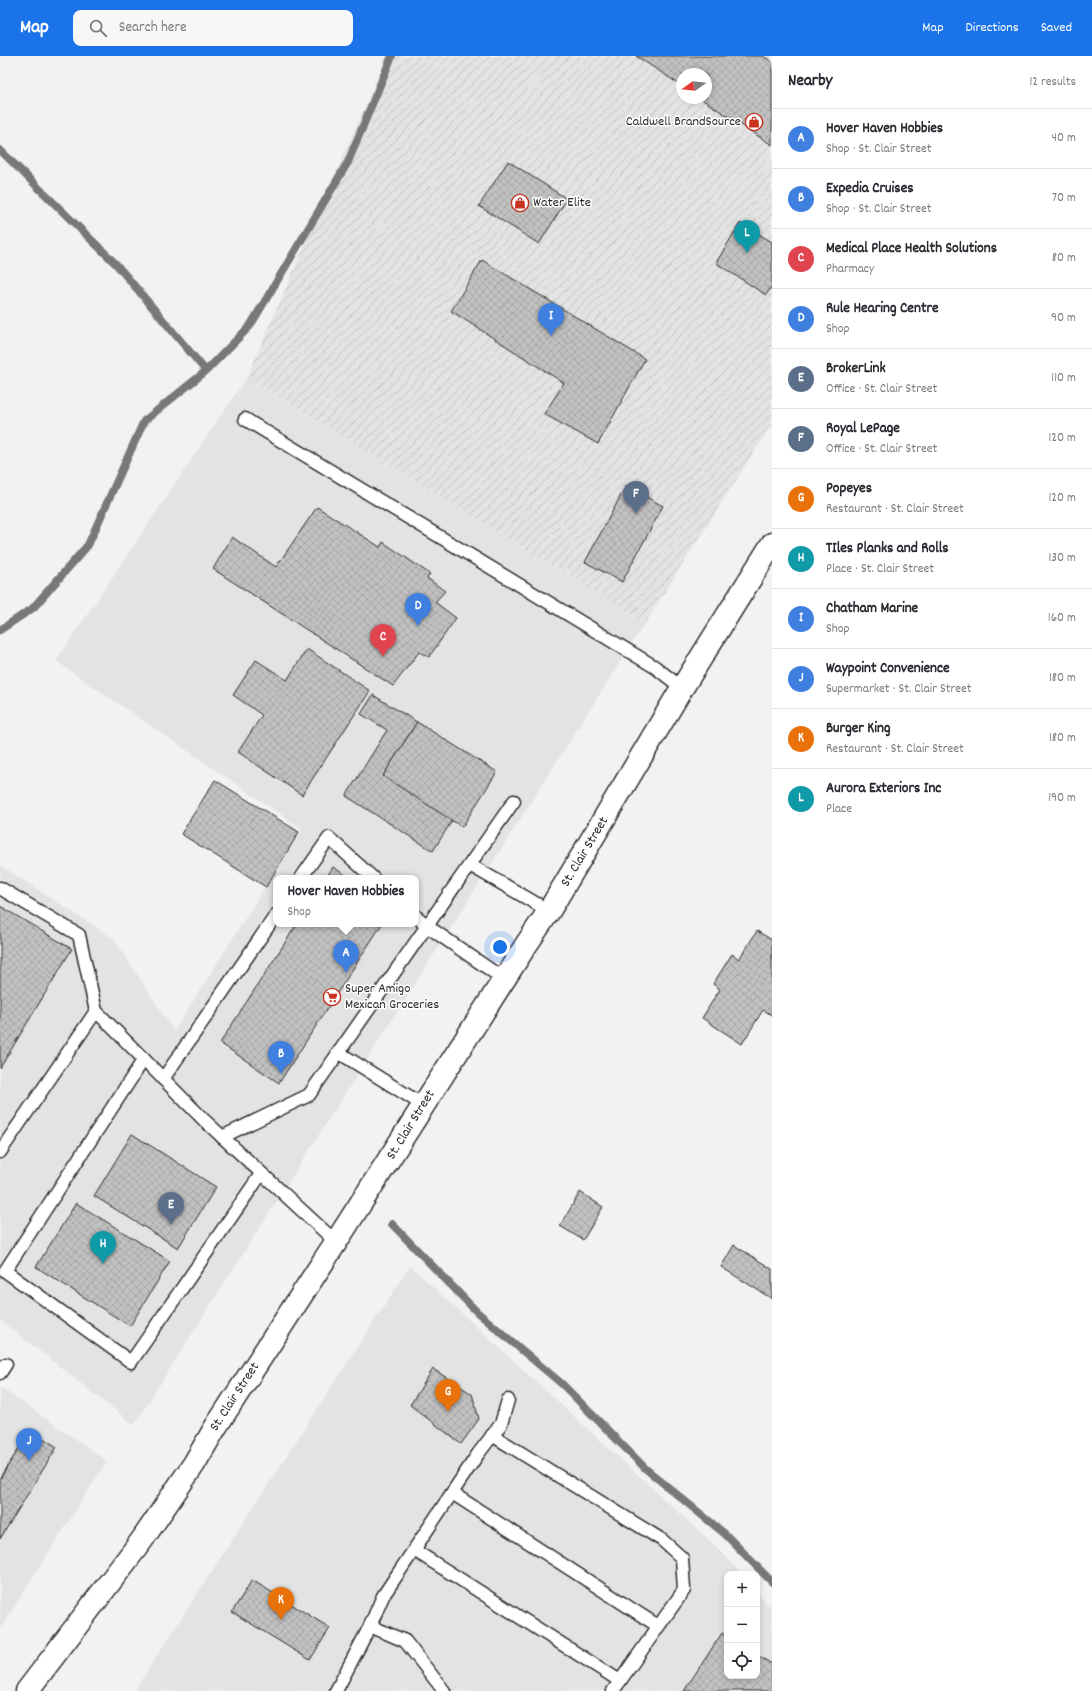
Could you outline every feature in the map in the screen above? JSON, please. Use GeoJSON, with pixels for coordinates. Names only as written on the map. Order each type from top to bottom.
{"type":"FeatureCollection","features":[{"type":"Feature","properties":{"kind":"main road","name":"St. Clair Street"},"geometry":{"type":"LineString","coordinates":[[27,1691],[142,1540],[194,1464],[215,1428],[505,980],[526,945],[549,912],[682,688],[772,544]]}},
{"type":"Feature","properties":{"kind":"lane"},"geometry":{"type":"LineString","coordinates":[[245,419],[655,667],[682,688]]}},
{"type":"Feature","properties":{"kind":"lane"},"geometry":{"type":"LineString","coordinates":[[222,1137],[309,1095],[514,801]]}},
{"type":"Feature","properties":{"kind":"lane"},"geometry":{"type":"LineString","coordinates":[[303,875],[329,838],[370,875]]}},
{"type":"Feature","properties":{"kind":"lane"},"geometry":{"type":"LineString","coordinates":[[470,865],[549,912]]}},
{"type":"Feature","properties":{"kind":"lane"},"geometry":{"type":"LineString","coordinates":[[0,888],[79,935],[96,1011],[222,1137],[336,1242]]}},
{"type":"Feature","properties":{"kind":"lane"},"geometry":{"type":"LineString","coordinates":[[164,1079],[273,919]]}},
{"type":"Feature","properties":{"kind":"lane"},"geometry":{"type":"LineString","coordinates":[[419,919],[427,926],[505,980]]}},
{"type":"Feature","properties":{"kind":"lane"},"geometry":{"type":"LineString","coordinates":[[0,1152],[96,1011]]}},
{"type":"Feature","properties":{"kind":"lane"},"geometry":{"type":"LineString","coordinates":[[338,1052],[423,1105]]}},
{"type":"Feature","properties":{"kind":"lane"},"geometry":{"type":"LineString","coordinates":[[144,1059],[5,1271],[131,1362],[261,1174]]}},
{"type":"Feature","properties":{"kind":"lane"},"geometry":{"type":"LineString","coordinates":[[336,1691],[370,1626],[383,1596],[452,1493],[501,1424],[508,1400]]}},
{"type":"Feature","properties":{"kind":"lane"},"geometry":{"type":"LineString","coordinates":[[414,1550],[616,1686],[684,1590],[682,1558],[662,1540],[492,1435]]}},
{"type":"Feature","properties":{"kind":"lane"},"geometry":{"type":"LineString","coordinates":[[452,1493],[658,1626]]}},
{"type":"Feature","properties":{"kind":"lane"},"geometry":{"type":"LineString","coordinates":[[370,1626],[405,1641],[444,1691]]}},
{"type":"Feature","properties":{"kind":"shaded area"},"geometry":{"type":"Polygon","coordinates":[[[387,56],[772,56],[772,424],[645,623],[247,377],[387,56]]]}},
{"type":"Feature","properties":{"kind":"shaded area"},"geometry":{"type":"Polygon","coordinates":[[[247,377],[645,623],[134,1425],[0,1320],[0,865],[114,939],[174,1031],[302,829],[56,661],[247,377]]]}},
{"type":"Feature","properties":{"kind":"shaded area"},"geometry":{"type":"Polygon","coordinates":[[[410,1266],[722,1552],[738,1571],[724,1571],[724,1679],[760,1679],[760,1595],[772,1609],[772,1691],[134,1691],[410,1266]]]}},
{"type":"Feature","properties":{"kind":"shaded area"},"geometry":{"type":"Polygon","coordinates":[[[0,1387],[107,1461],[0,1629],[0,1387]]]}},
{"type":"Feature","properties":{"kind":"building","name":"Caldwell BrandSource"},"geometry":{"type":"Polygon","coordinates":[[[636,56],[763,56],[772,62],[772,145],[709,104],[712,104],[712,68],[676,68],[676,82],[636,56]]]}},
{"type":"Feature","properties":{"kind":"building"},"geometry":{"type":"Polygon","coordinates":[[[508,161],[567,199],[539,244],[479,206],[508,161]]]}},
{"type":"Feature","properties":{"kind":"building"},"geometry":{"type":"Polygon","coordinates":[[[740,223],[772,242],[772,286],[766,295],[716,263],[740,223]]]}},
{"type":"Feature","properties":{"kind":"building"},"geometry":{"type":"Polygon","coordinates":[[[482,260],[645,359],[598,444],[544,414],[564,383],[451,311],[482,260]]]}},
{"type":"Feature","properties":{"kind":"building"},"geometry":{"type":"Polygon","coordinates":[[[626,486],[663,506],[622,582],[585,562],[626,486]]]}},
{"type":"Feature","properties":{"kind":"building"},"geometry":{"type":"Polygon","coordinates":[[[317,507],[380,547],[383,542],[430,574],[427,578],[445,591],[435,602],[456,618],[429,657],[419,652],[393,686],[213,569],[232,537],[276,567],[317,507]]]}},
{"type":"Feature","properties":{"kind":"building"},"geometry":{"type":"Polygon","coordinates":[[[307,649],[370,691],[302,795],[238,752],[262,715],[233,695],[256,660],[287,680],[307,649]]]}},
{"type":"Feature","properties":{"kind":"building"},"geometry":{"type":"Polygon","coordinates":[[[373,695],[417,722],[383,776],[453,819],[433,851],[346,796],[387,730],[361,714],[373,695]]]}},
{"type":"Feature","properties":{"kind":"building"},"geometry":{"type":"Polygon","coordinates":[[[417,722],[497,772],[462,827],[383,776],[417,722]]]}},
{"type":"Feature","properties":{"kind":"building"},"geometry":{"type":"Polygon","coordinates":[[[215,780],[299,832],[266,887],[181,834],[215,780]]]}},
{"type":"Feature","properties":{"kind":"building"},"geometry":{"type":"Polygon","coordinates":[[[333,867],[345,875],[328,875],[333,867]]]}},
{"type":"Feature","properties":{"kind":"building"},"geometry":{"type":"Polygon","coordinates":[[[0,906],[72,949],[0,1068],[0,906]]]}},
{"type":"Feature","properties":{"kind":"building"},"geometry":{"type":"Polygon","coordinates":[[[295,927],[380,927],[279,1083],[220,1043],[295,927]]]}},
{"type":"Feature","properties":{"kind":"building"},"geometry":{"type":"Polygon","coordinates":[[[757,931],[772,940],[772,1015],[763,1010],[742,1044],[702,1018],[720,989],[713,984],[732,954],[739,959],[757,931]]]}},
{"type":"Feature","properties":{"kind":"building"},"geometry":{"type":"Polygon","coordinates":[[[132,1134],[216,1187],[178,1248],[94,1196],[132,1134]]]}},
{"type":"Feature","properties":{"kind":"building"},"geometry":{"type":"Polygon","coordinates":[[[580,1192],[603,1207],[583,1240],[560,1226],[580,1192]]]}},
{"type":"Feature","properties":{"kind":"building"},"geometry":{"type":"Polygon","coordinates":[[[76,1203],[170,1261],[130,1326],[36,1267],[76,1203]]]}},
{"type":"Feature","properties":{"kind":"building"},"geometry":{"type":"Polygon","coordinates":[[[734,1245],[772,1269],[772,1299],[721,1267],[734,1245]]]}},
{"type":"Feature","properties":{"kind":"building"},"geometry":{"type":"Polygon","coordinates":[[[433,1369],[472,1394],[479,1419],[461,1444],[410,1405],[433,1369]]]}},
{"type":"Feature","properties":{"kind":"building"},"geometry":{"type":"Polygon","coordinates":[[[30,1430],[57,1447],[0,1539],[0,1479],[30,1430]]]}},
{"type":"Feature","properties":{"kind":"building"},"geometry":{"type":"Polygon","coordinates":[[[252,1580],[330,1628],[310,1660],[232,1612],[252,1580]]]}},
{"type":"Feature","properties":{"kind":"building"},"geometry":{"type":"Polygon","coordinates":[[[722,1633],[724,1635],[724,1679],[760,1679],[760,1657],[772,1664],[772,1691],[684,1691],[722,1633]]]}},
{"type":"Feature","properties":{"kind":"waterway"},"geometry":{"type":"LineString","coordinates":[[0,630],[33,608],[88,545],[144,421],[206,371],[250,326],[348,162],[392,56]]}},
{"type":"Feature","properties":{"kind":"waterway"},"geometry":{"type":"LineString","coordinates":[[0,150],[116,264],[206,371]]}},
{"type":"Feature","properties":{"kind":"waterway"},"geometry":{"type":"LineString","coordinates":[[392,1224],[477,1312],[562,1384],[646,1469],[725,1534],[772,1582]]}},
{"type":"Feature","properties":{"kind":"place","name":"Caldwell BrandSource"},"geometry":{"type":"Point","coordinates":[754,122]}},
{"type":"Feature","properties":{"kind":"place","name":"Water Elite"},"geometry":{"type":"Point","coordinates":[520,203]}},
{"type":"Feature","properties":{"kind":"place","name":"Aurora Exteriors Inc"},"geometry":{"type":"Point","coordinates":[747,253]}},
{"type":"Feature","properties":{"kind":"place","name":"Chatham Marine"},"geometry":{"type":"Point","coordinates":[551,336]}},
{"type":"Feature","properties":{"kind":"place","name":"Royal LePage"},"geometry":{"type":"Point","coordinates":[636,514]}},
{"type":"Feature","properties":{"kind":"place","name":"Rule Hearing Centre"},"geometry":{"type":"Point","coordinates":[418,626]}},
{"type":"Feature","properties":{"kind":"place","name":"Medical Place Health Solutions"},"geometry":{"type":"Point","coordinates":[383,657]}},
{"type":"Feature","properties":{"kind":"place","name":"Hover Haven Hobbies"},"geometry":{"type":"Point","coordinates":[346,973]}},
{"type":"Feature","properties":{"kind":"place","name":"Super Amigo Mexican Groceries"},"geometry":{"type":"Point","coordinates":[332,997]}},
{"type":"Feature","properties":{"kind":"place","name":"Expedia Cruises"},"geometry":{"type":"Point","coordinates":[281,1074]}},
{"type":"Feature","properties":{"kind":"place","name":"BrokerLink"},"geometry":{"type":"Point","coordinates":[171,1225]}},
{"type":"Feature","properties":{"kind":"place","name":"TIles Planks and Rolls"},"geometry":{"type":"Point","coordinates":[103,1264]}},
{"type":"Feature","properties":{"kind":"place","name":"Popeyes"},"geometry":{"type":"Point","coordinates":[448,1412]}},
{"type":"Feature","properties":{"kind":"place","name":"Waypoint Convenience"},"geometry":{"type":"Point","coordinates":[29,1461]}},
{"type":"Feature","properties":{"kind":"place","name":"Burger King"},"geometry":{"type":"Point","coordinates":[281,1620]}}]}
